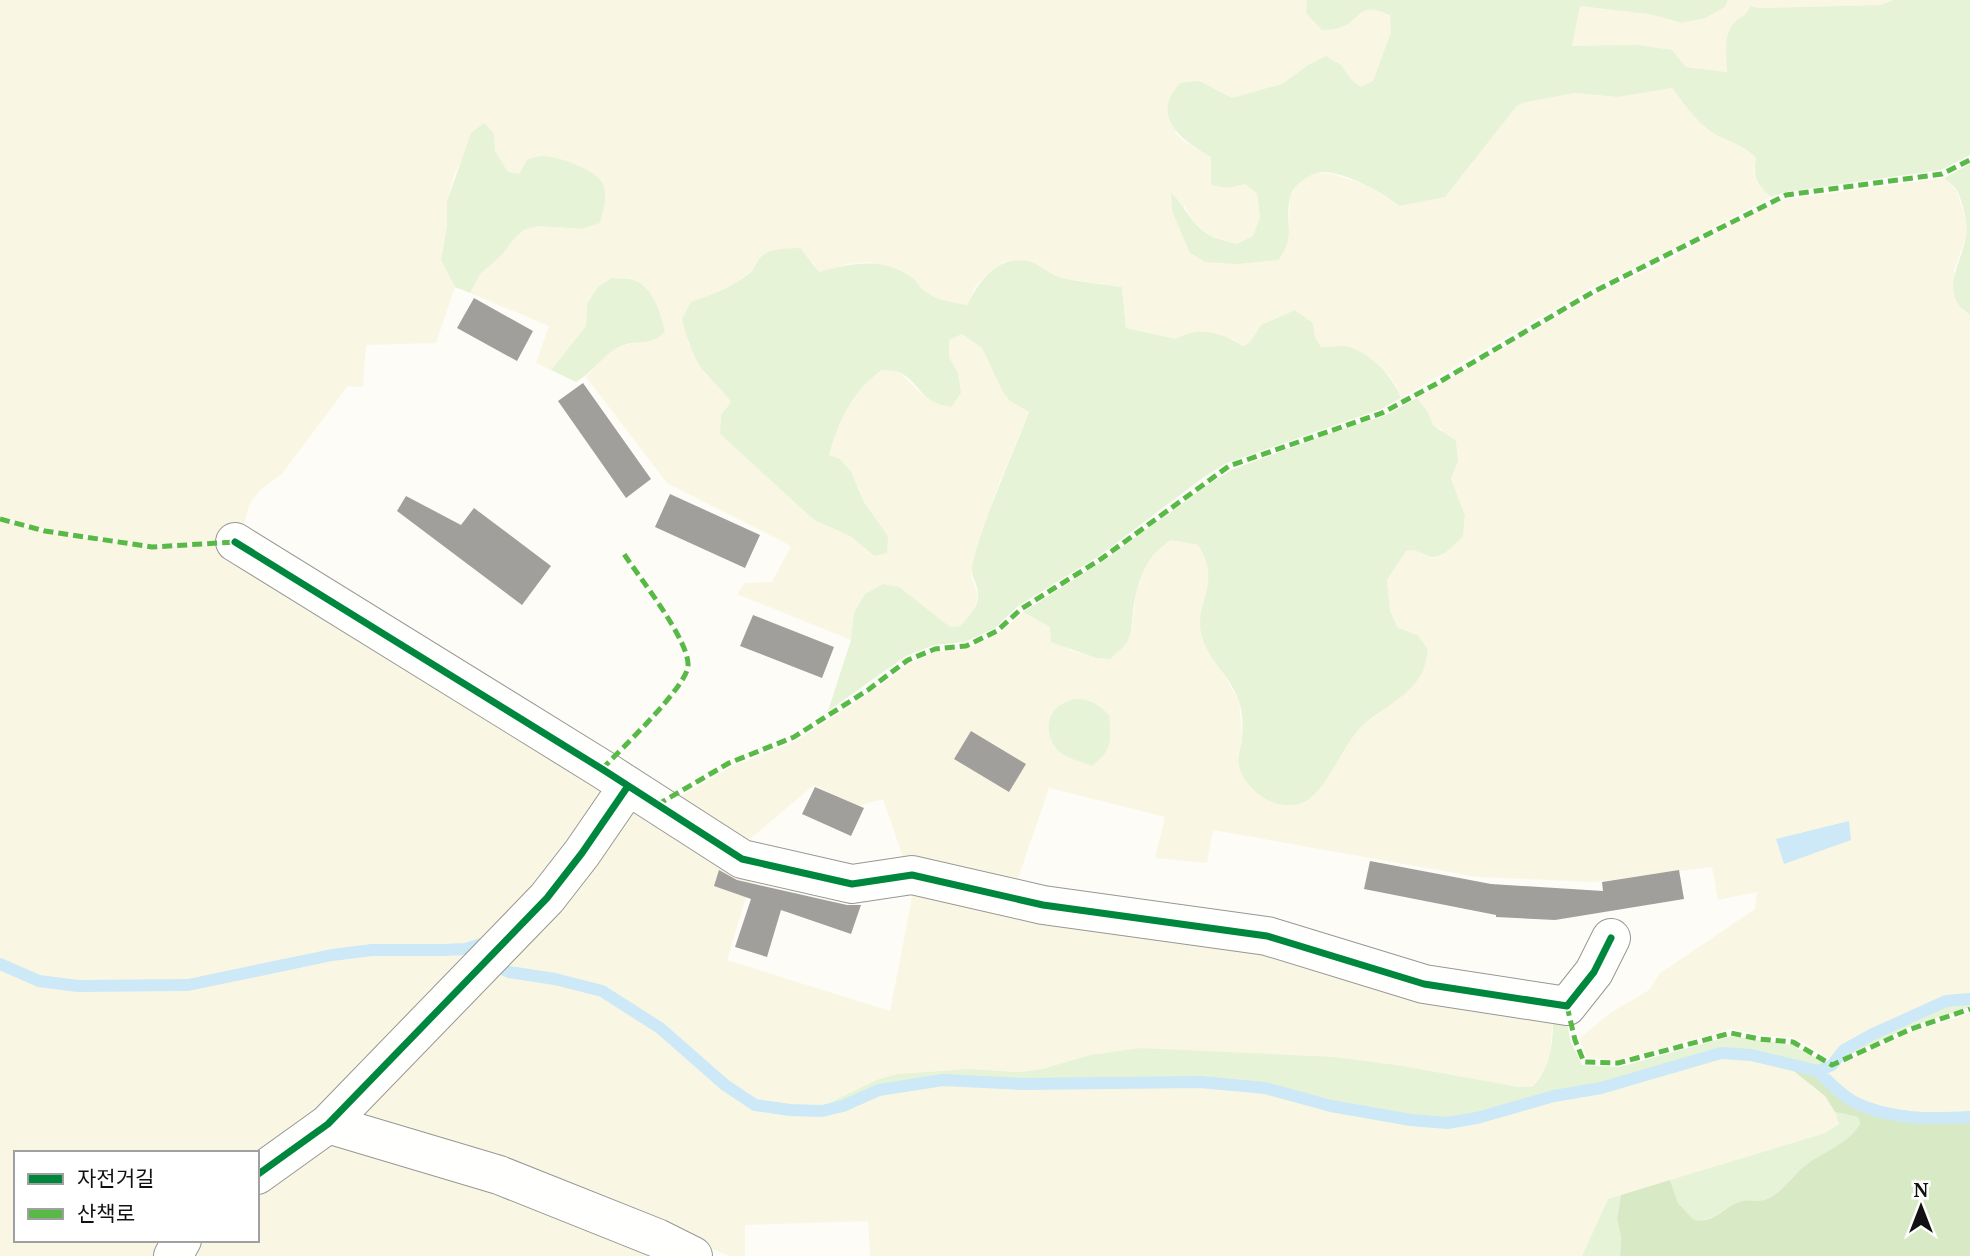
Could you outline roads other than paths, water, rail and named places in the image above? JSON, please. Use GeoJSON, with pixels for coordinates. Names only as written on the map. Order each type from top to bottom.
{"type":"FeatureCollection","features":[{"type":"Feature","properties":{"kind":"street"},"geometry":{"type":"LineString","coordinates":[[235,542],[742,859],[852,884],[912,875],[1043,905],[1268,936],[1424,985],[1567,1006],[1594,972],[1611,938]]}},
{"type":"Feature","properties":{"kind":"street"},"geometry":{"type":"LineString","coordinates":[[259,1174],[328,1124],[547,898],[628,786]]}},
{"type":"Feature","properties":{"kind":"street"},"geometry":{"type":"LineString","coordinates":[[328,1124],[499,1174],[657,1238],[694,1256]]}},
{"type":"Feature","properties":{"kind":"water"},"geometry":{"type":"Polygon","coordinates":[[[1849,821],[1851,840],[1784,864],[1776,839],[1849,821]]]}},
{"type":"Feature","properties":{"kind":"waterway"},"geometry":{"type":"LineString","coordinates":[[0,964],[39,981],[78,986],[188,985],[332,955],[372,950],[466,949],[481,944],[491,954],[494,965],[509,972],[555,979],[602,991],[660,1028],[725,1085],[755,1105],[822,1111],[843,1106],[879,1090],[943,1080],[1022,1084],[1200,1082],[1265,1088],[1331,1106],[1411,1120],[1447,1123],[1477,1118],[1554,1096],[1601,1088],[1721,1053],[1751,1055],[1818,1071],[1832,1065],[1844,1050],[1871,1035],[1946,1001],[1970,999]]}},
{"type":"Feature","properties":{"kind":"waterway"},"geometry":{"type":"LineString","coordinates":[[1818,1071],[1845,1096],[1869,1109],[1912,1117],[1970,1117]]}}]}
